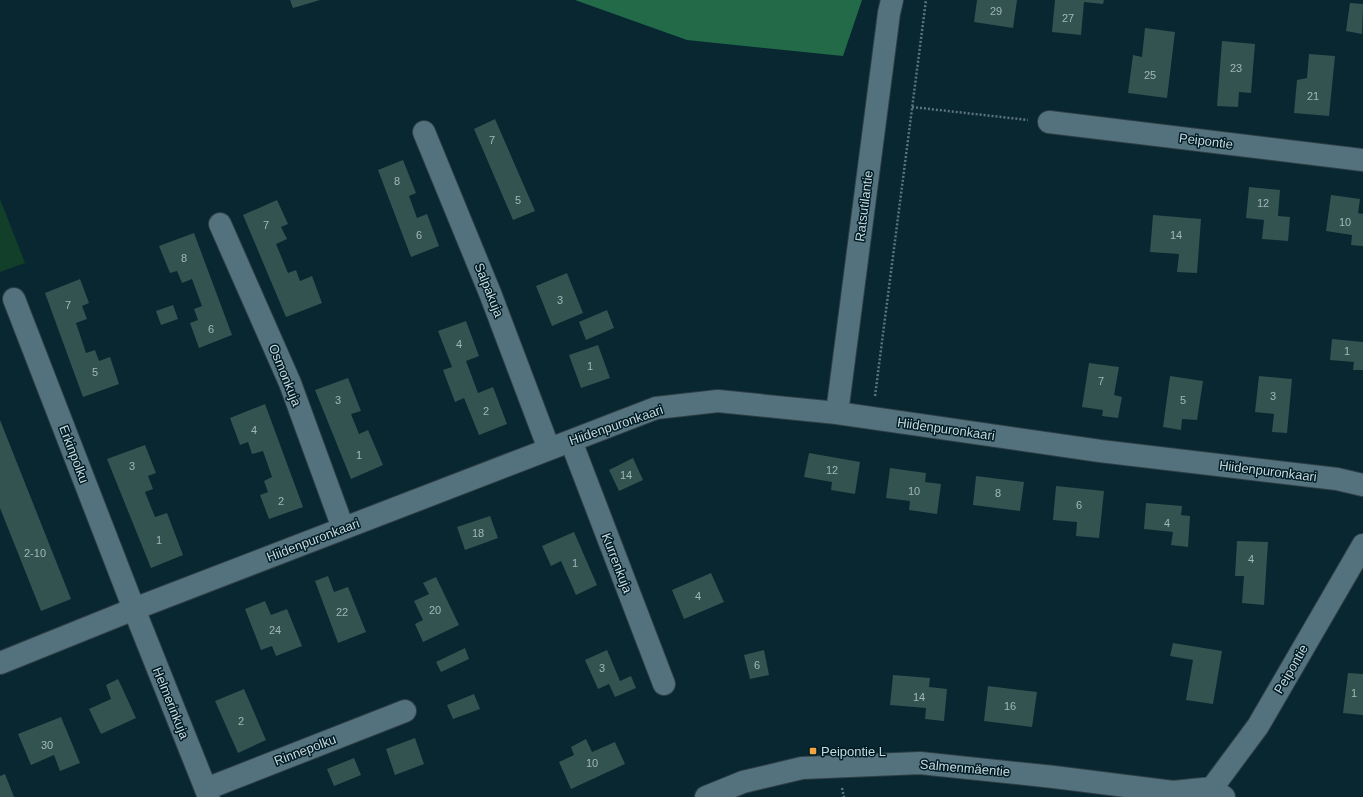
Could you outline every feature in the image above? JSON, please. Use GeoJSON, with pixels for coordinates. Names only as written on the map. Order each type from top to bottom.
{"type":"FeatureCollection","features":[{"type":"Feature","properties":{"kind":"street","name":"Ratsutilantie"},"geometry":{"type":"LineString","coordinates":[[837,413],[889,13],[892,0]]}},
{"type":"Feature","properties":{"kind":"street","name":"Peipontie"},"geometry":{"type":"LineString","coordinates":[[1049,122],[1363,160]]}},
{"type":"Feature","properties":{"kind":"street","name":"Salpakuja"},"geometry":{"type":"LineString","coordinates":[[424,132],[490,292],[550,449]]}},
{"type":"Feature","properties":{"kind":"street","name":"Osmonkuja"},"geometry":{"type":"LineString","coordinates":[[220,224],[290,383],[343,528]]}},
{"type":"Feature","properties":{"kind":"street","name":"Erkinpolku"},"geometry":{"type":"LineString","coordinates":[[14,299],[134,609]]}},
{"type":"Feature","properties":{"kind":"street","name":"Hiidenpuronkaari"},"geometry":{"type":"LineString","coordinates":[[0,663],[134,609],[656,408],[718,401],[837,413],[1100,451],[1338,479],[1363,485]]}},
{"type":"Feature","properties":{"kind":"street","name":"Kurrenkuja"},"geometry":{"type":"LineString","coordinates":[[570,441],[664,684]]}},
{"type":"Feature","properties":{"kind":"street","name":"Peipontie"},"geometry":{"type":"LineString","coordinates":[[1218,792],[1363,545]]}},
{"type":"Feature","properties":{"kind":"street","name":"Helmerinkuja"},"geometry":{"type":"LineString","coordinates":[[134,609],[207,793]]}},
{"type":"Feature","properties":{"kind":"street","name":"Rinnepolku"},"geometry":{"type":"LineString","coordinates":[[207,793],[405,711]]}},
{"type":"Feature","properties":{"kind":"street","name":"Salmenmäentie"},"geometry":{"type":"LineString","coordinates":[[706,797],[743,782],[802,768],[920,763],[1054,777],[1174,792],[1218,792]]}},
{"type":"Feature","properties":{"kind":"path"},"geometry":{"type":"LineString","coordinates":[[875,419],[875,390],[926,0]]}},
{"type":"Feature","properties":{"kind":"path"},"geometry":{"type":"LineString","coordinates":[[912,107],[1049,122]]}},
{"type":"Feature","properties":{"kind":"green space"},"geometry":{"type":"Polygon","coordinates":[[[575,0],[862,0],[843,56],[687,40],[575,0]]]}},
{"type":"Feature","properties":{"kind":"green space"},"geometry":{"type":"Polygon","coordinates":[[[0,199],[25,263],[0,272],[0,199]]]}},
{"type":"Feature","properties":{"kind":"building"},"geometry":{"type":"Polygon","coordinates":[[[290,0],[320,0],[293,8],[290,0]]]}},
{"type":"Feature","properties":{"kind":"building"},"geometry":{"type":"Polygon","coordinates":[[[977,0],[1017,0],[1013,28],[974,22],[977,0]]]}},
{"type":"Feature","properties":{"kind":"building"},"geometry":{"type":"Polygon","coordinates":[[[1055,0],[1104,0],[1103,4],[1084,2],[1081,35],[1052,32],[1055,0]]]}},
{"type":"Feature","properties":{"kind":"building"},"geometry":{"type":"Polygon","coordinates":[[[1350,3],[1363,4],[1362,34],[1346,31],[1350,3]]]}},
{"type":"Feature","properties":{"kind":"building"},"geometry":{"type":"Polygon","coordinates":[[[1145,28],[1175,32],[1167,98],[1128,93],[1133,55],[1142,57],[1145,28]]]}},
{"type":"Feature","properties":{"kind":"building"},"geometry":{"type":"Polygon","coordinates":[[[1222,41],[1255,44],[1251,93],[1239,92],[1238,107],[1217,106],[1222,41]]]}},
{"type":"Feature","properties":{"kind":"building"},"geometry":{"type":"Polygon","coordinates":[[[1309,54],[1335,56],[1329,116],[1294,113],[1297,80],[1307,78],[1309,54]]]}},
{"type":"Feature","properties":{"kind":"building"},"geometry":{"type":"Polygon","coordinates":[[[495,119],[535,211],[513,220],[474,129],[495,119]]]}},
{"type":"Feature","properties":{"kind":"building"},"geometry":{"type":"Polygon","coordinates":[[[403,160],[416,193],[409,196],[417,218],[427,214],[439,246],[411,257],[378,170],[403,160]]]}},
{"type":"Feature","properties":{"kind":"building"},"geometry":{"type":"Polygon","coordinates":[[[1249,187],[1280,190],[1278,216],[1290,217],[1288,241],[1262,239],[1264,220],[1246,218],[1249,187]]]}},
{"type":"Feature","properties":{"kind":"building"},"geometry":{"type":"Polygon","coordinates":[[[1331,195],[1360,199],[1358,213],[1363,214],[1363,246],[1351,245],[1352,235],[1326,231],[1331,195]]]}},
{"type":"Feature","properties":{"kind":"building"},"geometry":{"type":"Polygon","coordinates":[[[277,200],[288,224],[281,227],[287,239],[276,244],[288,273],[296,270],[300,281],[312,276],[322,303],[286,317],[243,215],[277,200]]]}},
{"type":"Feature","properties":{"kind":"building"},"geometry":{"type":"Polygon","coordinates":[[[1153,215],[1201,219],[1197,273],[1177,272],[1179,254],[1150,252],[1153,215]]]}},
{"type":"Feature","properties":{"kind":"building"},"geometry":{"type":"Polygon","coordinates":[[[194,233],[232,335],[199,348],[190,323],[198,320],[194,309],[202,306],[192,279],[182,283],[177,271],[170,273],[159,246],[194,233]]]}},
{"type":"Feature","properties":{"kind":"building"},"geometry":{"type":"Polygon","coordinates":[[[567,273],[583,313],[552,326],[536,286],[567,273]]]}},
{"type":"Feature","properties":{"kind":"building"},"geometry":{"type":"Polygon","coordinates":[[[80,279],[89,303],[82,306],[87,319],[76,323],[86,353],[95,350],[99,361],[110,357],[119,384],[83,397],[45,293],[80,279]]]}},
{"type":"Feature","properties":{"kind":"building"},"geometry":{"type":"Polygon","coordinates":[[[173,305],[178,319],[161,325],[156,311],[173,305]]]}},
{"type":"Feature","properties":{"kind":"building"},"geometry":{"type":"Polygon","coordinates":[[[607,310],[614,328],[586,340],[579,322],[607,310]]]}},
{"type":"Feature","properties":{"kind":"building"},"geometry":{"type":"Polygon","coordinates":[[[466,321],[479,356],[466,361],[478,393],[493,387],[507,424],[479,435],[464,398],[455,402],[443,370],[452,367],[438,331],[466,321]]]}},
{"type":"Feature","properties":{"kind":"building"},"geometry":{"type":"Polygon","coordinates":[[[1332,339],[1363,342],[1363,370],[1353,370],[1354,362],[1330,360],[1332,339]]]}},
{"type":"Feature","properties":{"kind":"building"},"geometry":{"type":"Polygon","coordinates":[[[598,345],[610,378],[581,388],[569,355],[598,345]]]}},
{"type":"Feature","properties":{"kind":"building"},"geometry":{"type":"Polygon","coordinates":[[[1089,363],[1119,367],[1114,395],[1122,397],[1118,418],[1102,416],[1103,410],[1082,407],[1089,363]]]}},
{"type":"Feature","properties":{"kind":"building"},"geometry":{"type":"Polygon","coordinates":[[[1170,376],[1203,381],[1197,420],[1182,419],[1181,430],[1163,427],[1170,376]]]}},
{"type":"Feature","properties":{"kind":"building"},"geometry":{"type":"Polygon","coordinates":[[[1259,376],[1292,379],[1287,433],[1272,432],[1274,414],[1255,412],[1259,376]]]}},
{"type":"Feature","properties":{"kind":"building"},"geometry":{"type":"Polygon","coordinates":[[[348,378],[361,411],[351,414],[359,434],[368,430],[383,465],[351,479],[315,390],[348,378]]]}},
{"type":"Feature","properties":{"kind":"building"},"geometry":{"type":"Polygon","coordinates":[[[265,404],[303,507],[269,519],[260,495],[268,492],[264,481],[272,477],[263,451],[252,454],[248,442],[240,445],[230,418],[265,404]]]}},
{"type":"Feature","properties":{"kind":"building"},"geometry":{"type":"Polygon","coordinates":[[[0,420],[71,599],[41,611],[0,508],[0,420]]]}},
{"type":"Feature","properties":{"kind":"building"},"geometry":{"type":"Polygon","coordinates":[[[145,445],[156,473],[148,476],[153,489],[145,492],[155,517],[167,513],[183,555],[151,568],[107,459],[145,445]]]}},
{"type":"Feature","properties":{"kind":"building"},"geometry":{"type":"Polygon","coordinates":[[[809,453],[860,462],[855,494],[831,490],[832,482],[804,477],[809,453]]]}},
{"type":"Feature","properties":{"kind":"building"},"geometry":{"type":"Polygon","coordinates":[[[633,458],[643,480],[619,491],[609,470],[633,458]]]}},
{"type":"Feature","properties":{"kind":"building"},"geometry":{"type":"Polygon","coordinates":[[[890,468],[926,473],[925,482],[941,484],[937,514],[909,510],[910,501],[886,498],[890,468]]]}},
{"type":"Feature","properties":{"kind":"building"},"geometry":{"type":"Polygon","coordinates":[[[976,476],[1024,482],[1020,511],[973,505],[976,476]]]}},
{"type":"Feature","properties":{"kind":"building"},"geometry":{"type":"Polygon","coordinates":[[[1056,486],[1104,491],[1099,538],[1076,536],[1077,522],[1053,520],[1056,486]]]}},
{"type":"Feature","properties":{"kind":"building"},"geometry":{"type":"Polygon","coordinates":[[[1146,503],[1182,506],[1181,515],[1190,516],[1188,547],[1171,545],[1173,532],[1144,529],[1146,503]]]}},
{"type":"Feature","properties":{"kind":"building"},"geometry":{"type":"Polygon","coordinates":[[[490,516],[498,538],[465,550],[457,527],[490,516]]]}},
{"type":"Feature","properties":{"kind":"building"},"geometry":{"type":"Polygon","coordinates":[[[574,532],[597,585],[576,595],[561,561],[551,566],[542,546],[574,532]]]}},
{"type":"Feature","properties":{"kind":"building"},"geometry":{"type":"Polygon","coordinates":[[[1237,541],[1268,542],[1264,605],[1242,603],[1244,576],[1235,576],[1237,541]]]}},
{"type":"Feature","properties":{"kind":"building"},"geometry":{"type":"Polygon","coordinates":[[[711,573],[724,602],[684,619],[672,590],[711,573]]]}},
{"type":"Feature","properties":{"kind":"building"},"geometry":{"type":"Polygon","coordinates":[[[328,576],[334,592],[348,587],[366,632],[338,643],[315,581],[328,576]]]}},
{"type":"Feature","properties":{"kind":"building"},"geometry":{"type":"Polygon","coordinates":[[[436,577],[459,625],[423,642],[415,624],[423,620],[414,601],[429,594],[423,583],[436,577]]]}},
{"type":"Feature","properties":{"kind":"building"},"geometry":{"type":"Polygon","coordinates":[[[265,601],[271,615],[287,609],[302,646],[276,656],[272,646],[261,650],[245,609],[265,601]]]}},
{"type":"Feature","properties":{"kind":"building"},"geometry":{"type":"Polygon","coordinates":[[[1173,643],[1222,651],[1213,704],[1186,700],[1193,660],[1170,656],[1173,643]]]}},
{"type":"Feature","properties":{"kind":"building"},"geometry":{"type":"Polygon","coordinates":[[[465,648],[469,659],[441,672],[436,662],[465,648]]]}},
{"type":"Feature","properties":{"kind":"building"},"geometry":{"type":"Polygon","coordinates":[[[607,650],[620,681],[631,676],[636,688],[615,697],[609,684],[598,689],[585,660],[607,650]]]}},
{"type":"Feature","properties":{"kind":"building"},"geometry":{"type":"Polygon","coordinates":[[[764,650],[769,675],[750,679],[744,655],[764,650]]]}},
{"type":"Feature","properties":{"kind":"building"},"geometry":{"type":"Polygon","coordinates":[[[1348,673],[1363,674],[1363,715],[1343,713],[1348,673]]]}},
{"type":"Feature","properties":{"kind":"building"},"geometry":{"type":"Polygon","coordinates":[[[893,675],[930,678],[929,687],[947,689],[944,721],[925,719],[926,708],[890,705],[893,675]]]}},
{"type":"Feature","properties":{"kind":"building"},"geometry":{"type":"Polygon","coordinates":[[[118,679],[136,718],[101,734],[89,709],[111,699],[106,685],[118,679]]]}},
{"type":"Feature","properties":{"kind":"building"},"geometry":{"type":"Polygon","coordinates":[[[988,686],[1037,692],[1032,727],[984,721],[988,686]]]}},
{"type":"Feature","properties":{"kind":"building"},"geometry":{"type":"Polygon","coordinates":[[[244,689],[266,740],[238,753],[215,701],[244,689]]]}},
{"type":"Feature","properties":{"kind":"building"},"geometry":{"type":"Polygon","coordinates":[[[474,694],[480,709],[453,719],[447,705],[474,694]]]}},
{"type":"Feature","properties":{"kind":"building"},"geometry":{"type":"Polygon","coordinates":[[[61,717],[80,763],[60,771],[54,755],[31,765],[18,734],[61,717]]]}},
{"type":"Feature","properties":{"kind":"building"},"geometry":{"type":"Polygon","coordinates":[[[415,738],[424,764],[395,775],[386,749],[415,738]]]}},
{"type":"Feature","properties":{"kind":"building"},"geometry":{"type":"Polygon","coordinates":[[[586,739],[592,752],[615,742],[625,764],[571,789],[559,762],[574,755],[571,747],[586,739]]]}},
{"type":"Feature","properties":{"kind":"building"},"geometry":{"type":"Polygon","coordinates":[[[354,758],[361,775],[334,786],[327,769],[354,758]]]}},
{"type":"Feature","properties":{"kind":"building"},"geometry":{"type":"Polygon","coordinates":[[[5,774],[14,797],[0,797],[0,776],[5,774]]]}},
{"type":"Feature","properties":{"kind":"place","name":"Peipontie L"},"geometry":{"type":"Point","coordinates":[813,751]}}]}
